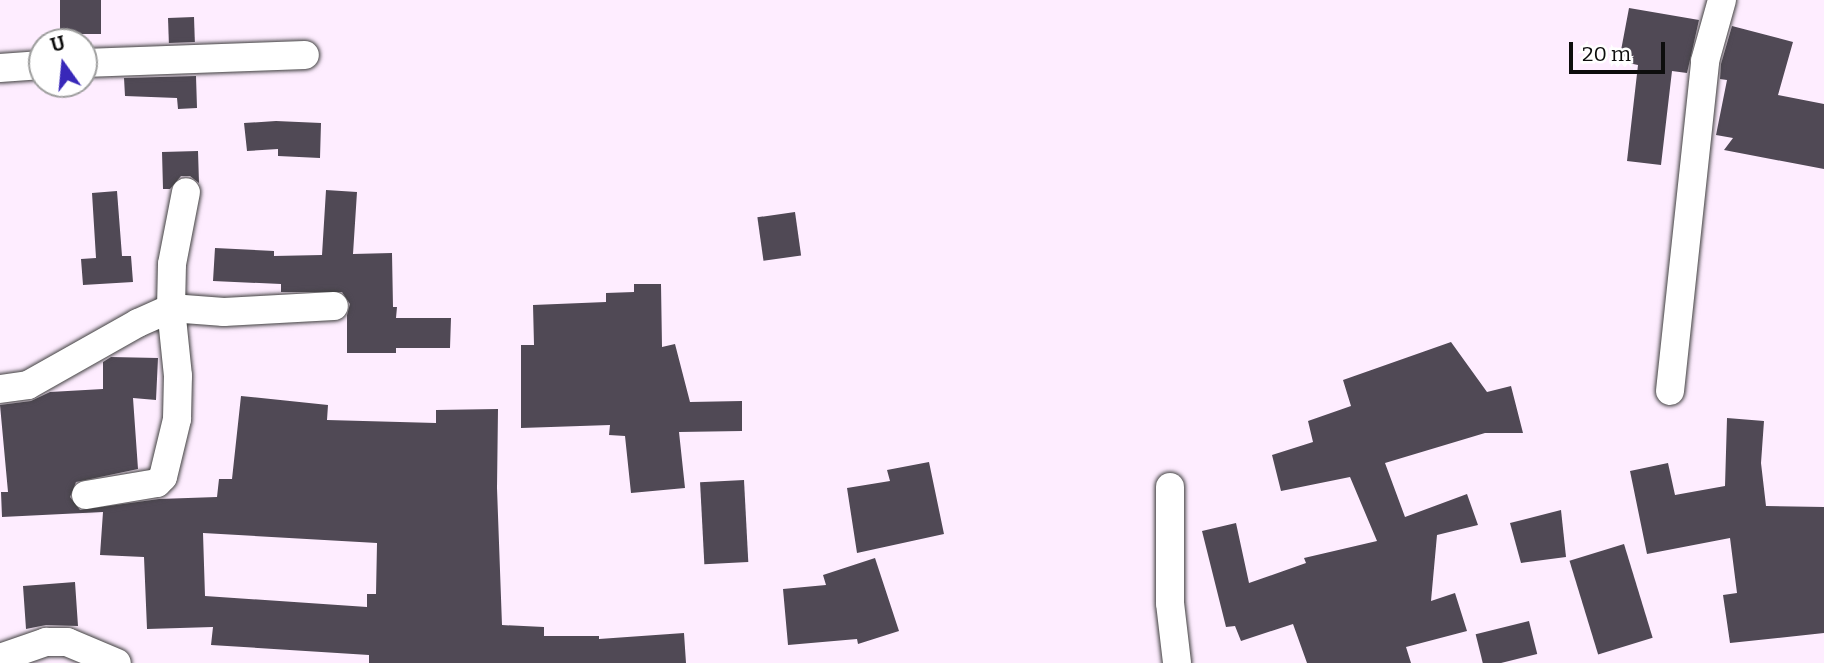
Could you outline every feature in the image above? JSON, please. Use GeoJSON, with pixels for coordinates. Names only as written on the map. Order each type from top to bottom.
{"type":"FeatureCollection","features":[{"type":"Feature","properties":{"kind":"street"},"geometry":{"type":"LineString","coordinates":[[1670,391],[1705,61],[1722,0]]}},
{"type":"Feature","properties":{"kind":"street"},"geometry":{"type":"LineString","coordinates":[[98,62],[305,55]]}},
{"type":"Feature","properties":{"kind":"street"},"geometry":{"type":"LineString","coordinates":[[0,68],[28,66]]}},
{"type":"Feature","properties":{"kind":"street"},"geometry":{"type":"LineString","coordinates":[[86,495],[157,483],[163,477],[177,419],[178,376],[171,309],[172,264],[186,192]]}},
{"type":"Feature","properties":{"kind":"street"},"geometry":{"type":"LineString","coordinates":[[0,389],[28,385],[138,323],[171,309],[224,312],[334,306]]}},
{"type":"Feature","properties":{"kind":"street"},"geometry":{"type":"LineString","coordinates":[[1170,487],[1170,603],[1177,663]]}},
{"type":"Feature","properties":{"kind":"street"},"geometry":{"type":"LineString","coordinates":[[0,658],[46,642],[67,642],[117,663]]}},
{"type":"Feature","properties":{"kind":"building"},"geometry":{"type":"Polygon","coordinates":[[[60,0],[101,0],[101,34],[98,34],[98,28],[60,28],[60,0]]]}},
{"type":"Feature","properties":{"kind":"building"},"geometry":{"type":"Polygon","coordinates":[[[1629,8],[1699,20],[1687,73],[1672,71],[1661,165],[1627,161],[1638,65],[1619,61],[1629,8]]]}},
{"type":"Feature","properties":{"kind":"building"},"geometry":{"type":"Polygon","coordinates":[[[194,17],[195,42],[169,43],[168,18],[194,17]]]}},
{"type":"Feature","properties":{"kind":"building"},"geometry":{"type":"Polygon","coordinates":[[[1732,26],[1793,42],[1778,95],[1824,104],[1824,169],[1724,150],[1733,138],[1716,135],[1727,80],[1720,79],[1721,64],[1732,26]]]}},
{"type":"Feature","properties":{"kind":"building"},"geometry":{"type":"Polygon","coordinates":[[[196,76],[197,108],[178,109],[177,98],[125,96],[124,78],[196,76]]]}},
{"type":"Feature","properties":{"kind":"building"},"geometry":{"type":"Polygon","coordinates":[[[244,123],[321,123],[320,158],[278,156],[278,149],[247,151],[244,123]]]}},
{"type":"Feature","properties":{"kind":"building"},"geometry":{"type":"Polygon","coordinates":[[[198,151],[199,183],[190,176],[181,176],[170,189],[163,189],[162,152],[198,151]]]}},
{"type":"Feature","properties":{"kind":"building"},"geometry":{"type":"Polygon","coordinates":[[[326,190],[357,192],[353,254],[392,253],[393,307],[397,307],[396,318],[451,318],[450,348],[396,348],[396,353],[347,353],[347,315],[350,304],[342,292],[281,292],[281,284],[213,281],[215,248],[274,251],[274,256],[322,255],[326,190]]]}},
{"type":"Feature","properties":{"kind":"building"},"geometry":{"type":"Polygon","coordinates":[[[117,191],[122,256],[131,256],[133,282],[83,285],[81,259],[96,258],[92,193],[117,191]]]}},
{"type":"Feature","properties":{"kind":"building"},"geometry":{"type":"Polygon","coordinates":[[[795,212],[801,256],[763,261],[757,217],[795,212]]]}},
{"type":"Feature","properties":{"kind":"building"},"geometry":{"type":"Polygon","coordinates":[[[634,284],[661,284],[662,347],[675,344],[690,402],[742,401],[742,431],[679,432],[685,488],[631,493],[625,436],[609,435],[610,425],[521,428],[521,345],[534,345],[533,305],[606,302],[606,293],[634,292],[634,284]]]}},
{"type":"Feature","properties":{"kind":"building"},"geometry":{"type":"Polygon","coordinates":[[[1451,342],[1487,392],[1511,386],[1523,433],[1485,433],[1385,463],[1405,517],[1467,494],[1478,525],[1437,535],[1431,601],[1455,593],[1467,631],[1406,647],[1411,663],[1307,663],[1293,624],[1241,641],[1235,626],[1226,627],[1202,531],[1236,523],[1249,583],[1306,563],[1304,558],[1377,541],[1350,477],[1281,491],[1272,455],[1313,442],[1308,421],[1351,406],[1343,380],[1451,342]]]}},
{"type":"Feature","properties":{"kind":"building"},"geometry":{"type":"Polygon","coordinates":[[[111,357],[158,358],[156,400],[133,398],[138,469],[76,482],[70,497],[80,510],[159,499],[217,497],[219,479],[232,479],[241,396],[328,405],[327,420],[436,423],[436,410],[498,409],[497,488],[502,625],[544,627],[544,636],[599,636],[599,639],[684,633],[686,663],[369,663],[369,655],[211,645],[213,627],[147,629],[144,557],[100,555],[103,512],[2,517],[1,492],[8,492],[0,405],[31,401],[50,392],[103,389],[103,362],[111,357]],[[203,533],[205,596],[367,607],[367,594],[376,594],[377,543],[203,533]]]}},
{"type":"Feature","properties":{"kind":"building"},"geometry":{"type":"Polygon","coordinates":[[[1727,418],[1764,421],[1761,463],[1766,506],[1824,507],[1824,633],[1730,643],[1723,595],[1737,593],[1730,538],[1647,554],[1630,471],[1668,463],[1675,495],[1725,486],[1727,418]]]}},
{"type":"Feature","properties":{"kind":"building"},"geometry":{"type":"Polygon","coordinates":[[[929,462],[944,534],[857,553],[847,488],[890,481],[887,470],[929,462]]]}},
{"type":"Feature","properties":{"kind":"building"},"geometry":{"type":"Polygon","coordinates":[[[744,480],[748,562],[704,564],[700,482],[744,480]]]}},
{"type":"Feature","properties":{"kind":"building"},"geometry":{"type":"Polygon","coordinates":[[[1561,510],[1566,557],[1521,563],[1510,523],[1561,510]]]}},
{"type":"Feature","properties":{"kind":"building"},"geometry":{"type":"Polygon","coordinates":[[[1624,544],[1653,638],[1598,654],[1569,561],[1624,544]]]}},
{"type":"Feature","properties":{"kind":"building"},"geometry":{"type":"Polygon","coordinates":[[[875,558],[899,631],[858,644],[857,639],[788,645],[783,589],[826,585],[823,575],[875,558]]]}},
{"type":"Feature","properties":{"kind":"building"},"geometry":{"type":"Polygon","coordinates":[[[75,582],[78,626],[46,625],[26,629],[23,586],[75,582]]]}},
{"type":"Feature","properties":{"kind":"building"},"geometry":{"type":"Polygon","coordinates":[[[1529,621],[1537,654],[1501,663],[1483,663],[1476,634],[1529,621]]]}}]}
